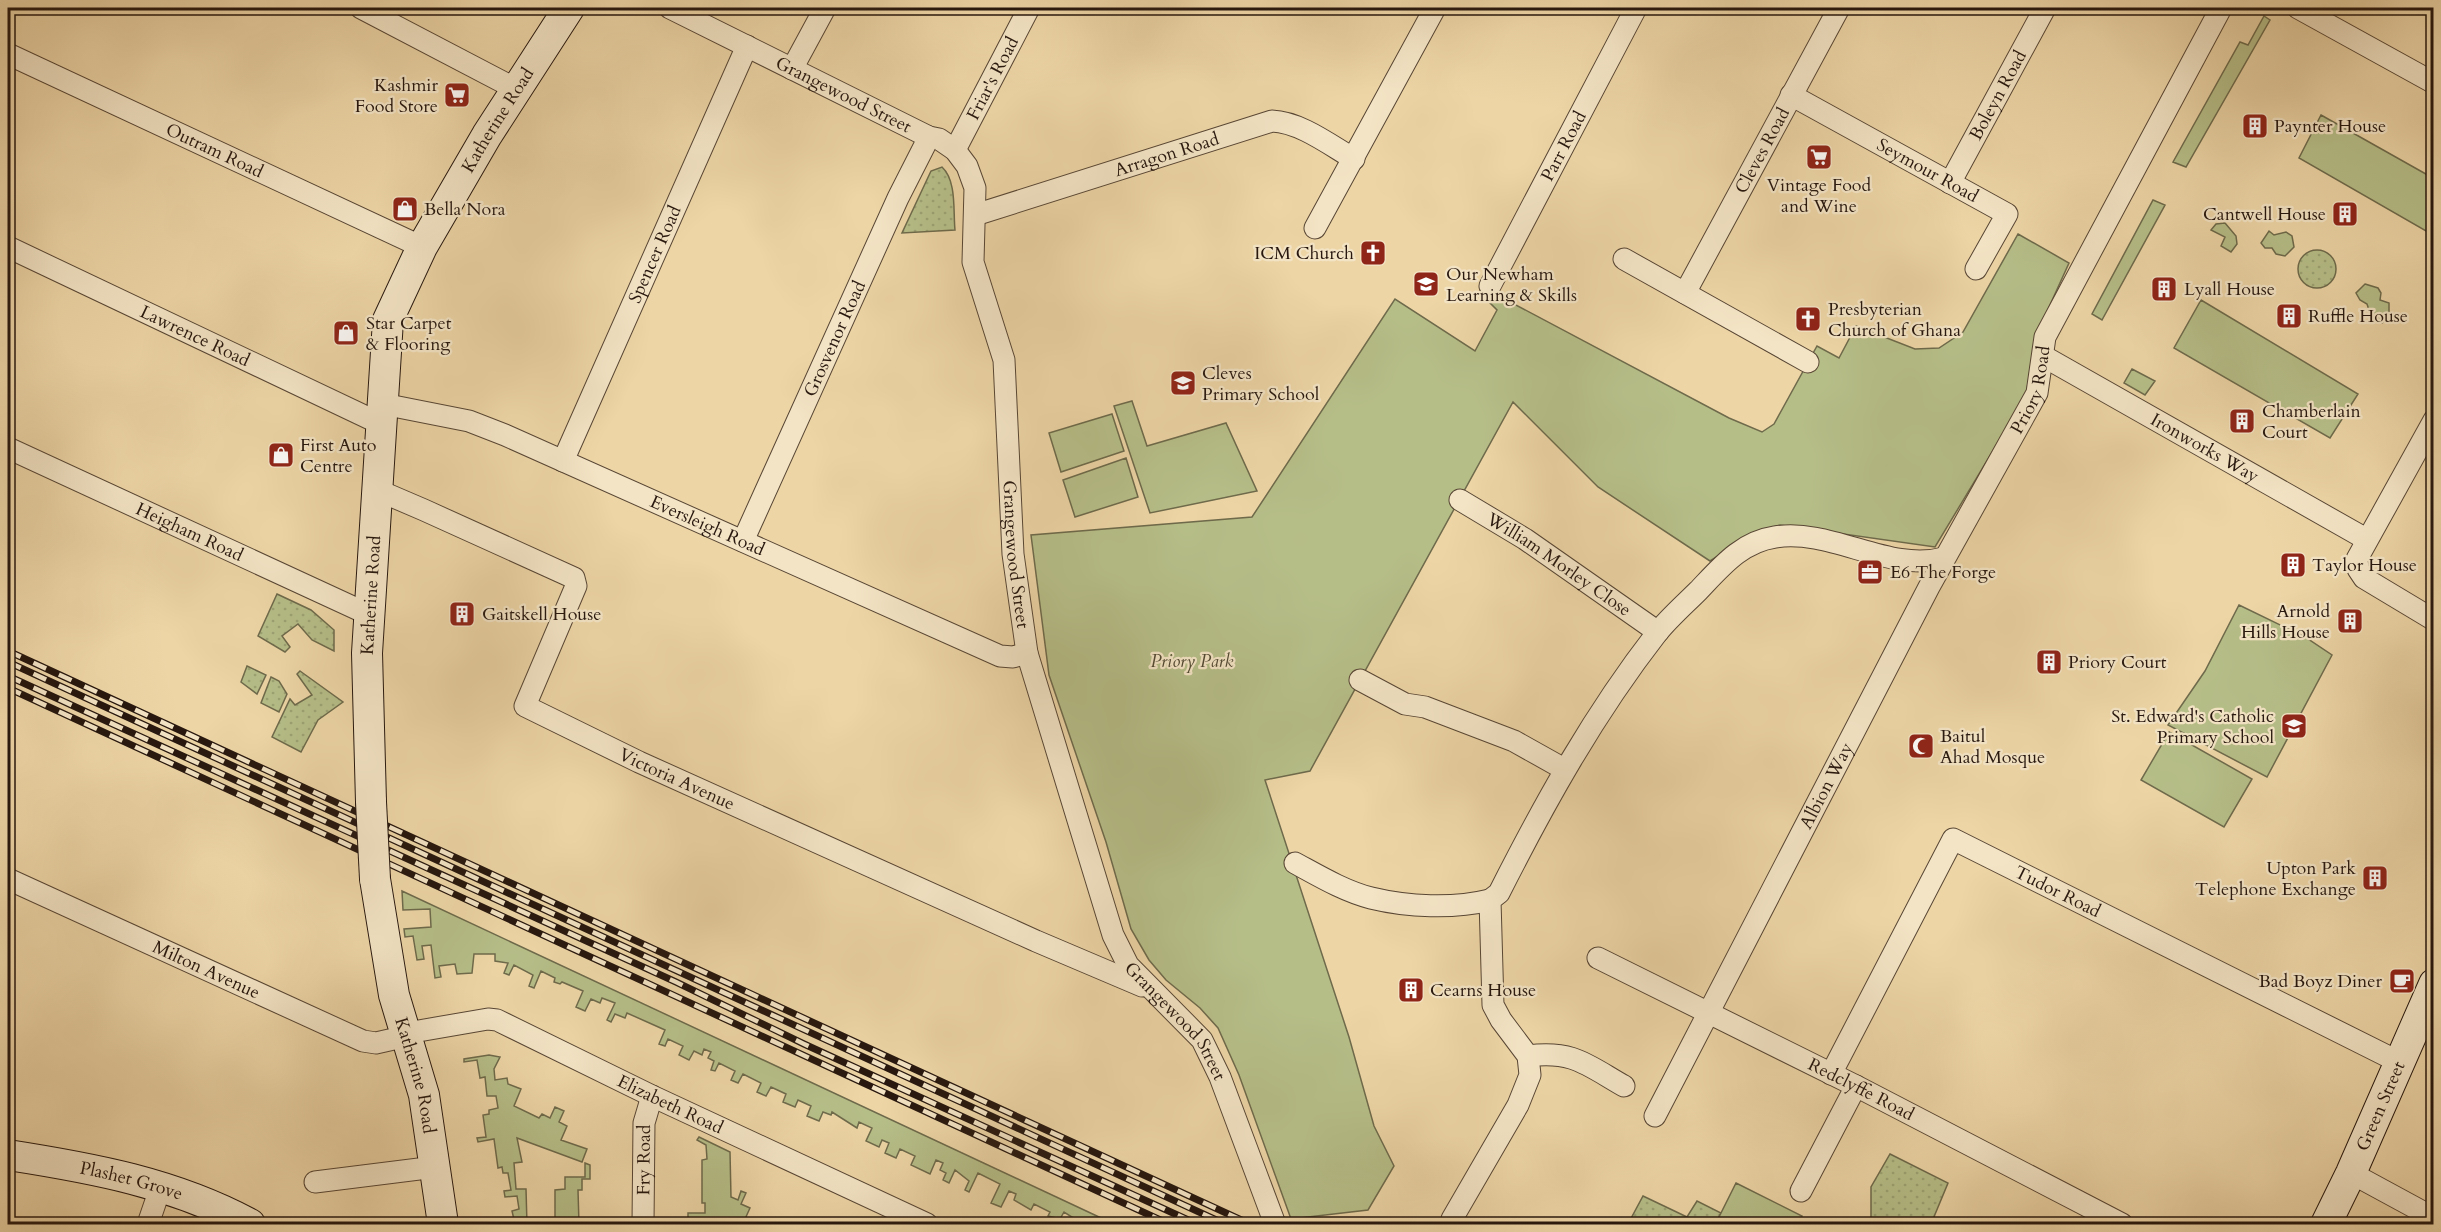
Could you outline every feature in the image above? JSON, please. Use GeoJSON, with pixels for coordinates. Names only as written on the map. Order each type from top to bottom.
{"type":"FeatureCollection","features":[{"type":"Feature","properties":{"kind":"main road","name":"Katherine Road"},"geometry":{"type":"LineString","coordinates":[[444,1224],[424,1095],[392,988],[375,879],[367,652],[375,493],[388,320],[423,246],[516,89],[569,8]]}},
{"type":"Feature","properties":{"kind":"main road","name":"Green Street"},"geometry":{"type":"LineString","coordinates":[[2326,1224],[2401,1063],[2433,984]]}},
{"type":"Feature","properties":{"kind":"main road","name":"Plashet Grove"},"geometry":{"type":"LineString","coordinates":[[8,1155],[112,1174],[161,1186],[212,1205],[250,1224]]}},
{"type":"Feature","properties":{"kind":"street"},"geometry":{"type":"LineString","coordinates":[[361,8],[516,89]]}},
{"type":"Feature","properties":{"kind":"street","name":"Grangewood Street"},"geometry":{"type":"LineString","coordinates":[[670,8],[929,137],[939,139],[955,150],[967,166],[975,188],[973,261],[1004,360],[1013,554],[1027,653],[1113,935],[1128,965],[1176,1011],[1202,1040],[1220,1077],[1272,1217]]}},
{"type":"Feature","properties":{"kind":"street"},"geometry":{"type":"LineString","coordinates":[[792,69],[825,8]]}},
{"type":"Feature","properties":{"kind":"street","name":"Friar's Road"},"geometry":{"type":"LineString","coordinates":[[955,150],[1029,8]]}},
{"type":"Feature","properties":{"kind":"street"},"geometry":{"type":"LineString","coordinates":[[1315,228],[1436,8]]}},
{"type":"Feature","properties":{"kind":"street","name":"Parr Road"},"geometry":{"type":"LineString","coordinates":[[1490,286],[1633,8]]}},
{"type":"Feature","properties":{"kind":"street","name":"Cleves Road"},"geometry":{"type":"LineString","coordinates":[[1685,293],[1839,8]]}},
{"type":"Feature","properties":{"kind":"street","name":"Boleyn Road"},"geometry":{"type":"LineString","coordinates":[[1950,183],[2045,8]]}},
{"type":"Feature","properties":{"kind":"street","name":"Priory Road"},"geometry":{"type":"LineString","coordinates":[[1944,558],[2037,393],[2045,337],[2222,8]]}},
{"type":"Feature","properties":{"kind":"street"},"geometry":{"type":"LineString","coordinates":[[2298,8],[2433,83]]}},
{"type":"Feature","properties":{"kind":"street","name":"Spencer Road"},"geometry":{"type":"LineString","coordinates":[[563,461],[747,46]]}},
{"type":"Feature","properties":{"kind":"street","name":"Outram Road"},"geometry":{"type":"LineString","coordinates":[[8,54],[423,246]]}},
{"type":"Feature","properties":{"kind":"street","name":"Seymour Road"},"geometry":{"type":"LineString","coordinates":[[1791,95],[2007,214],[1976,269]]}},
{"type":"Feature","properties":{"kind":"street","name":"Arragon Road"},"geometry":{"type":"LineString","coordinates":[[975,215],[1272,121],[1283,121],[1299,128],[1354,159]]}},
{"type":"Feature","properties":{"kind":"street","name":"Grosvenor Road"},"geometry":{"type":"LineString","coordinates":[[743,541],[898,198],[929,137]]}},
{"type":"Feature","properties":{"kind":"street","name":"Lawrence Road"},"geometry":{"type":"LineString","coordinates":[[8,247],[382,414]]}},
{"type":"Feature","properties":{"kind":"street"},"geometry":{"type":"LineString","coordinates":[[1624,259],[1808,362]]}},
{"type":"Feature","properties":{"kind":"street","name":"Ironworks Way"},"geometry":{"type":"LineString","coordinates":[[2043,356],[2366,539]]}},
{"type":"Feature","properties":{"kind":"street","name":"Eversleigh Road"},"geometry":{"type":"LineString","coordinates":[[382,414],[469,421],[1000,656],[1013,657],[1027,653]]}},
{"type":"Feature","properties":{"kind":"street"},"geometry":{"type":"LineString","coordinates":[[2433,420],[2357,559],[2358,569],[2364,578],[2433,620]]}},
{"type":"Feature","properties":{"kind":"street","name":"Heigham Road"},"geometry":{"type":"LineString","coordinates":[[8,448],[370,615]]}},
{"type":"Feature","properties":{"kind":"street","name":"Victoria Avenue"},"geometry":{"type":"LineString","coordinates":[[375,493],[389,495],[574,578],[576,586],[525,706],[639,762],[1036,942],[1154,992]]}},
{"type":"Feature","properties":{"kind":"street","name":"William Morley Close"},"geometry":{"type":"LineString","coordinates":[[1460,500],[1525,539],[1658,632]]}},
{"type":"Feature","properties":{"kind":"street"},"geometry":{"type":"LineString","coordinates":[[1295,863],[1328,881],[1371,898],[1445,906],[1471,905],[1490,900],[1499,893],[1564,769],[1658,632],[1732,556],[1752,543],[1776,537],[1799,537],[1924,563],[1944,558]]}},
{"type":"Feature","properties":{"kind":"street","name":"Albion Way"},"geometry":{"type":"LineString","coordinates":[[1655,1116],[1944,558]]}},
{"type":"Feature","properties":{"kind":"street"},"geometry":{"type":"LineString","coordinates":[[1360,680],[1405,704],[1425,707],[1514,741],[1564,769]]}},
{"type":"Feature","properties":{"kind":"street","name":"Tudor Road"},"geometry":{"type":"LineString","coordinates":[[1832,1074],[1953,839],[2401,1063]]}},
{"type":"Feature","properties":{"kind":"street","name":"Milton Avenue"},"geometry":{"type":"LineString","coordinates":[[8,879],[363,1041],[376,1043],[407,1035]]}},
{"type":"Feature","properties":{"kind":"street"},"geometry":{"type":"LineString","coordinates":[[1452,1219],[1526,1089],[1530,1075],[1528,1056],[1501,1020],[1493,1005],[1490,900]]}},
{"type":"Feature","properties":{"kind":"street","name":"Redclyffe Road"},"geometry":{"type":"LineString","coordinates":[[1598,958],[1856,1086],[2116,1223]]}},
{"type":"Feature","properties":{"kind":"street","name":"Elizabeth Road"},"geometry":{"type":"LineString","coordinates":[[407,1035],[489,1019],[497,1020],[652,1096],[927,1224]]}},
{"type":"Feature","properties":{"kind":"street"},"geometry":{"type":"LineString","coordinates":[[1528,1056],[1554,1053],[1570,1057],[1624,1086]]}},
{"type":"Feature","properties":{"kind":"street"},"geometry":{"type":"LineString","coordinates":[[1801,1191],[1856,1086]]}},
{"type":"Feature","properties":{"kind":"street","name":"Fry Road"},"geometry":{"type":"LineString","coordinates":[[643,1224],[644,1123],[652,1096]]}},
{"type":"Feature","properties":{"kind":"street"},"geometry":{"type":"LineString","coordinates":[[315,1182],[435,1167]]}},
{"type":"Feature","properties":{"kind":"street"},"geometry":{"type":"LineString","coordinates":[[2351,1173],[2433,1218]]}},
{"type":"Feature","properties":{"kind":"street"},"geometry":{"type":"LineString","coordinates":[[148,1224],[161,1186]]}},
{"type":"Feature","properties":{"kind":"green space"},"geometry":{"type":"Polygon","coordinates":[[[2264,16],[2270,20],[2186,167],[2173,162],[2240,42],[2248,45],[2264,16]]]}},
{"type":"Feature","properties":{"kind":"green space"},"geometry":{"type":"Polygon","coordinates":[[[2321,115],[2433,178],[2433,235],[2299,158],[2321,115]]]}},
{"type":"Feature","properties":{"kind":"green space"},"geometry":{"type":"Polygon","coordinates":[[[942,167],[947,173],[952,188],[955,230],[902,233],[931,171],[942,167]]]}},
{"type":"Feature","properties":{"kind":"green space"},"geometry":{"type":"Polygon","coordinates":[[[2153,200],[2165,205],[2102,320],[2092,314],[2153,200]]]}},
{"type":"Feature","properties":{"kind":"green space"},"geometry":{"type":"Polygon","coordinates":[[[2225,223],[2236,236],[2237,244],[2231,252],[2221,246],[2225,237],[2211,230],[2216,224],[2225,223]]]}},
{"type":"Feature","properties":{"kind":"green space"},"geometry":{"type":"Polygon","coordinates":[[[2269,231],[2274,235],[2286,232],[2292,236],[2294,247],[2285,256],[2276,254],[2272,248],[2265,248],[2261,243],[2269,231]]]}},
{"type":"Feature","properties":{"kind":"green space","name":"Priory Park"},"geometry":{"type":"Polygon","coordinates":[[[2018,234],[2069,263],[2035,338],[2026,396],[1935,547],[1780,525],[1757,532],[1710,561],[1598,487],[1513,402],[1310,771],[1265,780],[1349,1037],[1374,1126],[1394,1166],[1368,1210],[1291,1219],[1239,1075],[1218,1028],[1200,1008],[1166,980],[1149,960],[1131,929],[1106,842],[1049,675],[1031,535],[1252,517],[1395,299],[1475,351],[1497,310],[1487,300],[1499,296],[1729,418],[1762,432],[1774,424],[1817,346],[1839,358],[1856,326],[1915,349],[1939,348],[1963,332],[2018,234]]]}},
{"type":"Feature","properties":{"kind":"green space"},"geometry":{"type":"Polygon","coordinates":[[[2317,250],[2324,251],[2330,256],[2335,262],[2335,276],[2330,282],[2324,287],[2317,288],[2310,287],[2304,282],[2299,276],[2298,269],[2299,262],[2304,256],[2310,251],[2317,250]]]}},
{"type":"Feature","properties":{"kind":"green space"},"geometry":{"type":"Polygon","coordinates":[[[2365,284],[2378,288],[2381,293],[2380,300],[2389,303],[2389,317],[2382,323],[2371,316],[2367,304],[2360,300],[2356,293],[2365,284]]]}},
{"type":"Feature","properties":{"kind":"green space"},"geometry":{"type":"Polygon","coordinates":[[[2201,300],[2358,394],[2330,438],[2174,348],[2201,300]]]}},
{"type":"Feature","properties":{"kind":"green space"},"geometry":{"type":"Polygon","coordinates":[[[2132,369],[2155,381],[2145,395],[2124,383],[2132,369]]]}},
{"type":"Feature","properties":{"kind":"green space"},"geometry":{"type":"Polygon","coordinates":[[[1132,401],[1147,446],[1226,423],[1257,491],[1150,513],[1114,406],[1132,401]]]}},
{"type":"Feature","properties":{"kind":"green space"},"geometry":{"type":"Polygon","coordinates":[[[1112,414],[1124,451],[1061,472],[1049,433],[1112,414]]]}},
{"type":"Feature","properties":{"kind":"green space"},"geometry":{"type":"Polygon","coordinates":[[[1126,458],[1138,497],[1075,517],[1063,480],[1126,458]]]}},
{"type":"Feature","properties":{"kind":"green space"},"geometry":{"type":"Polygon","coordinates":[[[277,594],[311,610],[334,630],[334,651],[312,640],[298,624],[282,636],[290,647],[285,652],[258,636],[277,594]]]}},
{"type":"Feature","properties":{"kind":"green space"},"geometry":{"type":"Polygon","coordinates":[[[2239,605],[2305,637],[2332,655],[2267,777],[2168,725],[2205,671],[2239,605]]]}},
{"type":"Feature","properties":{"kind":"green space"},"geometry":{"type":"Polygon","coordinates":[[[247,666],[266,675],[257,694],[241,682],[247,666]]]}},
{"type":"Feature","properties":{"kind":"green space"},"geometry":{"type":"Polygon","coordinates":[[[300,671],[343,702],[318,720],[301,752],[272,737],[290,699],[295,705],[312,695],[297,674],[300,671]]]}},
{"type":"Feature","properties":{"kind":"green space"},"geometry":{"type":"Polygon","coordinates":[[[271,677],[279,681],[287,694],[279,712],[261,703],[271,677]]]}},
{"type":"Feature","properties":{"kind":"green space"},"geometry":{"type":"Polygon","coordinates":[[[2169,732],[2252,779],[2224,827],[2141,780],[2169,732]]]}},
{"type":"Feature","properties":{"kind":"green space"},"geometry":{"type":"Polygon","coordinates":[[[402,891],[1114,1224],[1083,1224],[1064,1212],[1060,1219],[1048,1216],[1050,1212],[1034,1204],[1031,1210],[1014,1200],[1016,1194],[1009,1191],[1001,1207],[991,1203],[1000,1184],[978,1173],[969,1192],[965,1190],[969,1181],[955,1170],[949,1183],[943,1180],[946,1173],[940,1170],[943,1163],[936,1160],[930,1174],[911,1165],[915,1156],[900,1149],[896,1158],[885,1153],[889,1143],[882,1140],[879,1147],[866,1141],[872,1128],[859,1122],[857,1128],[832,1112],[831,1115],[823,1112],[819,1121],[807,1116],[811,1106],[798,1100],[795,1107],[783,1102],[786,1094],[771,1087],[766,1096],[757,1092],[761,1083],[743,1074],[738,1083],[731,1080],[735,1071],[719,1063],[715,1071],[711,1070],[714,1061],[708,1058],[711,1052],[704,1049],[702,1055],[694,1051],[689,1060],[679,1055],[683,1046],[668,1039],[665,1046],[659,1044],[665,1030],[627,1013],[625,1018],[615,1014],[611,1022],[607,1020],[615,1003],[602,998],[600,1003],[591,999],[585,1011],[576,1007],[583,991],[562,982],[560,984],[554,982],[555,978],[541,971],[534,988],[529,986],[533,975],[514,965],[509,975],[504,973],[508,963],[495,961],[495,954],[474,954],[472,973],[457,974],[455,964],[439,966],[441,977],[435,978],[431,945],[422,946],[424,959],[417,960],[413,936],[405,937],[404,929],[431,927],[430,909],[403,910],[402,891]]]}},
{"type":"Feature","properties":{"kind":"green space"},"geometry":{"type":"Polygon","coordinates":[[[489,1055],[500,1057],[494,1069],[495,1080],[507,1078],[508,1084],[521,1089],[514,1106],[539,1118],[542,1114],[550,1118],[555,1107],[564,1111],[559,1122],[567,1126],[561,1140],[587,1149],[582,1162],[517,1138],[522,1162],[514,1163],[516,1189],[526,1189],[527,1224],[515,1224],[512,1211],[519,1209],[517,1196],[505,1197],[504,1191],[511,1190],[508,1173],[503,1173],[502,1167],[498,1168],[494,1139],[478,1142],[477,1138],[486,1137],[483,1115],[489,1114],[489,1110],[498,1108],[496,1096],[487,1096],[485,1077],[480,1078],[477,1060],[464,1062],[464,1059],[489,1055]]]}},
{"type":"Feature","properties":{"kind":"green space"},"geometry":{"type":"Polygon","coordinates":[[[699,1137],[730,1152],[731,1197],[738,1200],[741,1191],[746,1193],[741,1204],[750,1208],[745,1219],[758,1224],[688,1222],[688,1213],[705,1213],[705,1203],[702,1203],[702,1160],[707,1159],[706,1145],[697,1140],[699,1137]]]}},
{"type":"Feature","properties":{"kind":"green space"},"geometry":{"type":"Polygon","coordinates":[[[1890,1154],[1948,1183],[1931,1224],[1871,1224],[1871,1187],[1890,1154]]]}},
{"type":"Feature","properties":{"kind":"green space"},"geometry":{"type":"Polygon","coordinates":[[[585,1163],[590,1165],[590,1179],[582,1179],[582,1190],[578,1190],[579,1224],[555,1224],[555,1190],[565,1189],[565,1177],[585,1177],[585,1163]]]}},
{"type":"Feature","properties":{"kind":"green space"},"geometry":{"type":"Polygon","coordinates":[[[1736,1183],[1802,1216],[1797,1224],[1716,1223],[1736,1183]]]}},
{"type":"Feature","properties":{"kind":"green space"},"geometry":{"type":"Polygon","coordinates":[[[1643,1196],[1687,1217],[1697,1201],[1721,1213],[1716,1222],[1720,1224],[1628,1224],[1643,1196]]]}},
{"type":"Feature","properties":{"kind":"railway"},"geometry":{"type":"LineString","coordinates":[[8,651],[1250,1224]]}},
{"type":"Feature","properties":{"kind":"railway"},"geometry":{"type":"LineString","coordinates":[[8,662],[1225,1224]]}},
{"type":"Feature","properties":{"kind":"railway"},"geometry":{"type":"LineString","coordinates":[[8,676],[1197,1224]]}},
{"type":"Feature","properties":{"kind":"railway"},"geometry":{"type":"LineString","coordinates":[[8,688],[1169,1224]]}},
{"type":"Feature","properties":{"kind":"place","name":"Kashmir Food Store"},"geometry":{"type":"Point","coordinates":[457,95]}},
{"type":"Feature","properties":{"kind":"place","name":"Paynter House"},"geometry":{"type":"Point","coordinates":[2255,126]}},
{"type":"Feature","properties":{"kind":"place","name":"Vintage Food and Wine"},"geometry":{"type":"Point","coordinates":[1819,157]}},
{"type":"Feature","properties":{"kind":"place","name":"Bella Nora"},"geometry":{"type":"Point","coordinates":[405,209]}},
{"type":"Feature","properties":{"kind":"place","name":"Cantwell House"},"geometry":{"type":"Point","coordinates":[2345,214]}},
{"type":"Feature","properties":{"kind":"place","name":"ICM Church"},"geometry":{"type":"Point","coordinates":[1373,253]}},
{"type":"Feature","properties":{"kind":"place","name":"Our Newham Learning & Skills"},"geometry":{"type":"Point","coordinates":[1426,284]}},
{"type":"Feature","properties":{"kind":"place","name":"Lyall House"},"geometry":{"type":"Point","coordinates":[2164,289]}},
{"type":"Feature","properties":{"kind":"place","name":"Ruffle House"},"geometry":{"type":"Point","coordinates":[2289,316]}},
{"type":"Feature","properties":{"kind":"place","name":"Presbyterian Church of Ghana"},"geometry":{"type":"Point","coordinates":[1808,319]}},
{"type":"Feature","properties":{"kind":"place","name":"Star Carpet & Flooring"},"geometry":{"type":"Point","coordinates":[346,333]}},
{"type":"Feature","properties":{"kind":"place","name":"Cleves Primary School"},"geometry":{"type":"Point","coordinates":[1183,383]}},
{"type":"Feature","properties":{"kind":"place","name":"Chamberlain Court"},"geometry":{"type":"Point","coordinates":[2242,421]}},
{"type":"Feature","properties":{"kind":"place","name":"First Auto Centre"},"geometry":{"type":"Point","coordinates":[281,455]}},
{"type":"Feature","properties":{"kind":"place","name":"Taylor House"},"geometry":{"type":"Point","coordinates":[2293,565]}},
{"type":"Feature","properties":{"kind":"place","name":"E6 The Forge"},"geometry":{"type":"Point","coordinates":[1870,572]}},
{"type":"Feature","properties":{"kind":"place","name":"Gaitskell House"},"geometry":{"type":"Point","coordinates":[462,614]}},
{"type":"Feature","properties":{"kind":"place","name":"Arnold Hills House"},"geometry":{"type":"Point","coordinates":[2350,621]}},
{"type":"Feature","properties":{"kind":"place","name":"Priory Court"},"geometry":{"type":"Point","coordinates":[2049,662]}},
{"type":"Feature","properties":{"kind":"place","name":"St. Edward's Catholic Primary School"},"geometry":{"type":"Point","coordinates":[2294,726]}},
{"type":"Feature","properties":{"kind":"place","name":"Baitul Ahad Mosque"},"geometry":{"type":"Point","coordinates":[1921,746]}},
{"type":"Feature","properties":{"kind":"place","name":"Upton Park Telephone Exchange"},"geometry":{"type":"Point","coordinates":[2375,878]}},
{"type":"Feature","properties":{"kind":"place","name":"Bad Boyz Diner"},"geometry":{"type":"Point","coordinates":[2402,981]}},
{"type":"Feature","properties":{"kind":"place","name":"Cearns House"},"geometry":{"type":"Point","coordinates":[1411,990]}}]}
